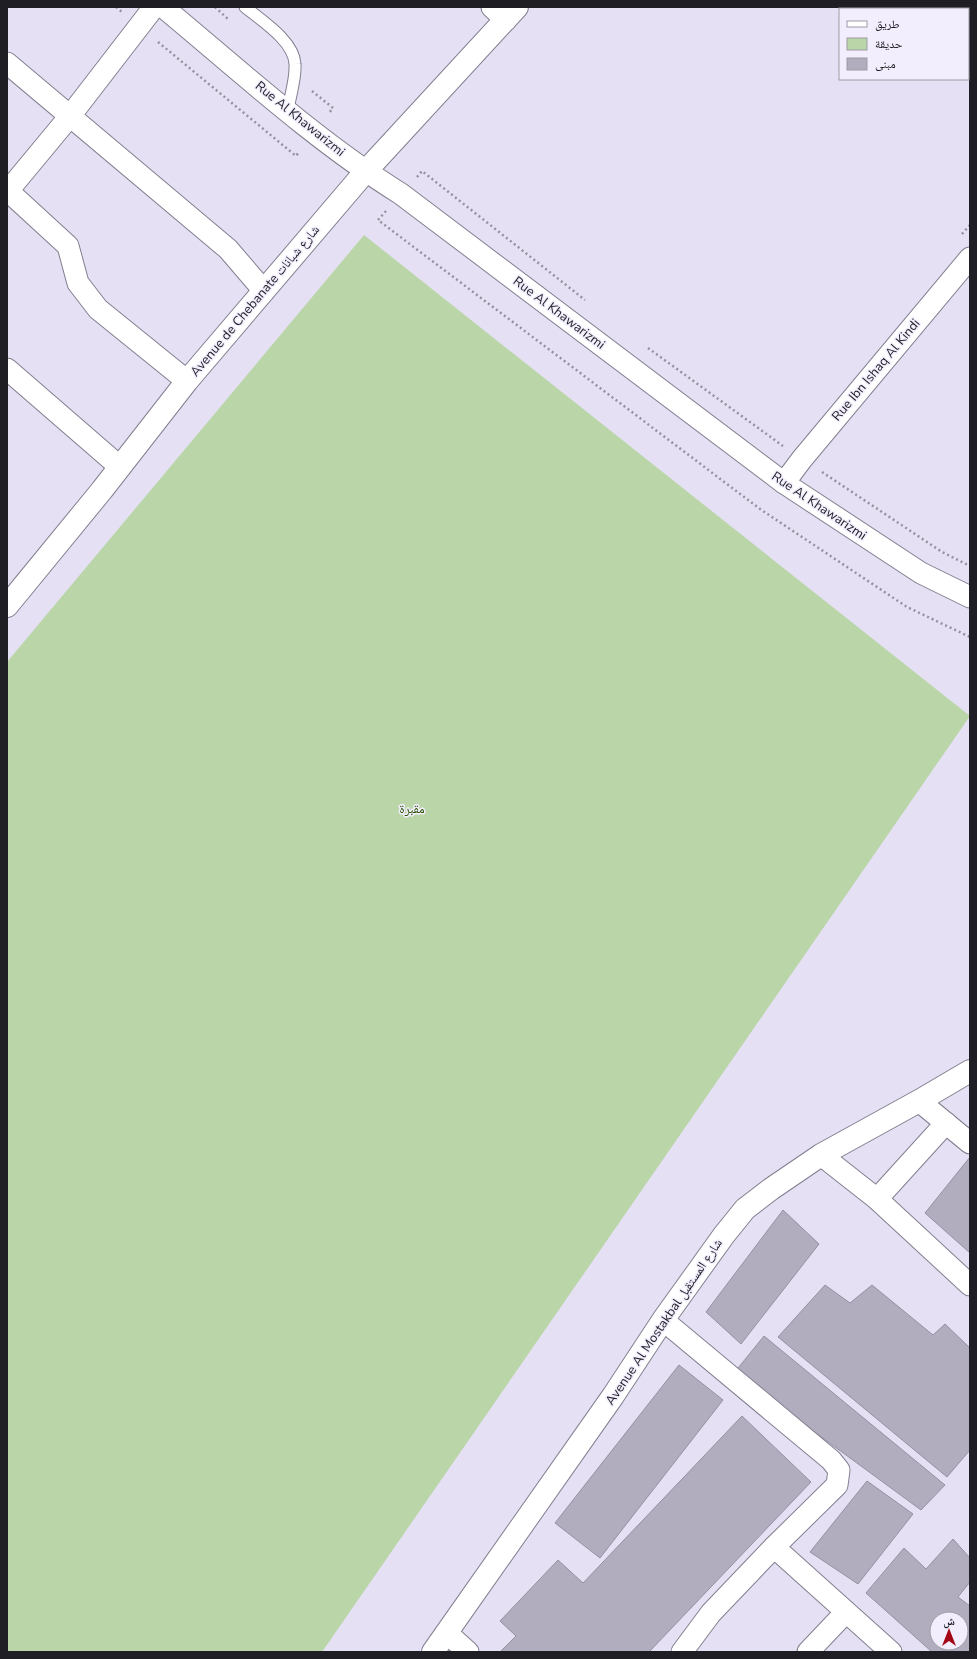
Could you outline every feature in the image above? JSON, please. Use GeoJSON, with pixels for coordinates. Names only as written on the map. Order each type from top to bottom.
{"type":"FeatureCollection","features":[{"type":"Feature","properties":{"kind":"street"},"geometry":{"type":"LineString","coordinates":[[154,7],[70,116],[7,191],[68,246],[78,283],[98,309],[187,381]]}},
{"type":"Feature","properties":{"kind":"street","name":"Rue Al Khawarizmi"},"geometry":{"type":"LineString","coordinates":[[163,7],[365,172],[401,194],[784,483],[921,573],[970,598]]}},
{"type":"Feature","properties":{"kind":"street","name":"Avenue de Chebanate شارع شبانات"},"geometry":{"type":"LineString","coordinates":[[7,606],[120,467],[187,381],[365,172],[505,11]]}},
{"type":"Feature","properties":{"kind":"street"},"geometry":{"type":"LineString","coordinates":[[7,63],[228,249],[264,291]]}},
{"type":"Feature","properties":{"kind":"street","name":"Rue Ibn Ishaq Al Kindi"},"geometry":{"type":"LineString","coordinates":[[784,483],[802,459],[970,258]]}},
{"type":"Feature","properties":{"kind":"street"},"geometry":{"type":"LineString","coordinates":[[7,369],[120,467]]}},
{"type":"Feature","properties":{"kind":"street","name":"Avenue Al Mostakbal شارع المستقبل"},"geometry":{"type":"LineString","coordinates":[[433,1652],[613,1396],[663,1320],[724,1235],[745,1209],[820,1155],[919,1101],[970,1071]]}},
{"type":"Feature","properties":{"kind":"street"},"geometry":{"type":"LineString","coordinates":[[919,1101],[970,1143]]}},
{"type":"Feature","properties":{"kind":"street"},"geometry":{"type":"LineString","coordinates":[[877,1199],[946,1123]]}},
{"type":"Feature","properties":{"kind":"street"},"geometry":{"type":"LineString","coordinates":[[820,1155],[877,1199],[970,1285]]}},
{"type":"Feature","properties":{"kind":"street"},"geometry":{"type":"LineString","coordinates":[[663,1320],[831,1460],[839,1470],[837,1485],[774,1547],[711,1613],[686,1651]]}},
{"type":"Feature","properties":{"kind":"street"},"geometry":{"type":"LineString","coordinates":[[774,1547],[891,1652]]}},
{"type":"Feature","properties":{"kind":"street"},"geometry":{"type":"LineString","coordinates":[[808,1652],[846,1612]]}},
{"type":"Feature","properties":{"kind":"street"},"geometry":{"type":"LineString","coordinates":[[447,1632],[468,1652]]}},
{"type":"Feature","properties":{"kind":"lane"},"geometry":{"type":"LineString","coordinates":[[245,7],[288,44],[293,54],[295,64],[288,110]]}},
{"type":"Feature","properties":{"kind":"path"},"geometry":{"type":"LineString","coordinates":[[589,303],[422,171],[378,220],[760,508],[907,607],[970,638]]}},
{"type":"Feature","properties":{"kind":"path"},"geometry":{"type":"LineString","coordinates":[[646,346],[802,459],[942,552],[970,566]]}},
{"type":"Feature","properties":{"kind":"green space","name":"مقبرة"},"geometry":{"type":"Polygon","coordinates":[[[364,235],[970,716],[322,1652],[7,1652],[7,662],[364,235]]]}},
{"type":"Feature","properties":{"kind":"building"},"geometry":{"type":"Polygon","coordinates":[[[970,1157],[970,1253],[925,1213],[970,1157]]]}},
{"type":"Feature","properties":{"kind":"building"},"geometry":{"type":"Polygon","coordinates":[[[783,1210],[819,1244],[741,1344],[706,1312],[783,1210]]]}},
{"type":"Feature","properties":{"kind":"building"},"geometry":{"type":"Polygon","coordinates":[[[825,1285],[850,1303],[872,1285],[933,1335],[945,1324],[970,1348],[970,1450],[947,1477],[778,1337],[825,1285]]]}},
{"type":"Feature","properties":{"kind":"building"},"geometry":{"type":"Polygon","coordinates":[[[764,1336],[945,1485],[921,1510],[734,1373],[764,1336]]]}},
{"type":"Feature","properties":{"kind":"building"},"geometry":{"type":"Polygon","coordinates":[[[679,1365],[723,1400],[600,1558],[555,1523],[679,1365]]]}},
{"type":"Feature","properties":{"kind":"building"},"geometry":{"type":"Polygon","coordinates":[[[742,1416],[811,1482],[649,1652],[500,1652],[516,1636],[500,1621],[558,1560],[583,1583],[742,1416]]]}},
{"type":"Feature","properties":{"kind":"building"},"geometry":{"type":"Polygon","coordinates":[[[867,1481],[913,1514],[858,1584],[810,1552],[867,1481]]]}},
{"type":"Feature","properties":{"kind":"building"},"geometry":{"type":"Polygon","coordinates":[[[953,1539],[970,1558],[970,1582],[958,1597],[970,1606],[970,1652],[931,1651],[969,1651],[969,1611],[929,1611],[929,1649],[866,1593],[904,1548],[926,1569],[953,1539]]]}}]}
